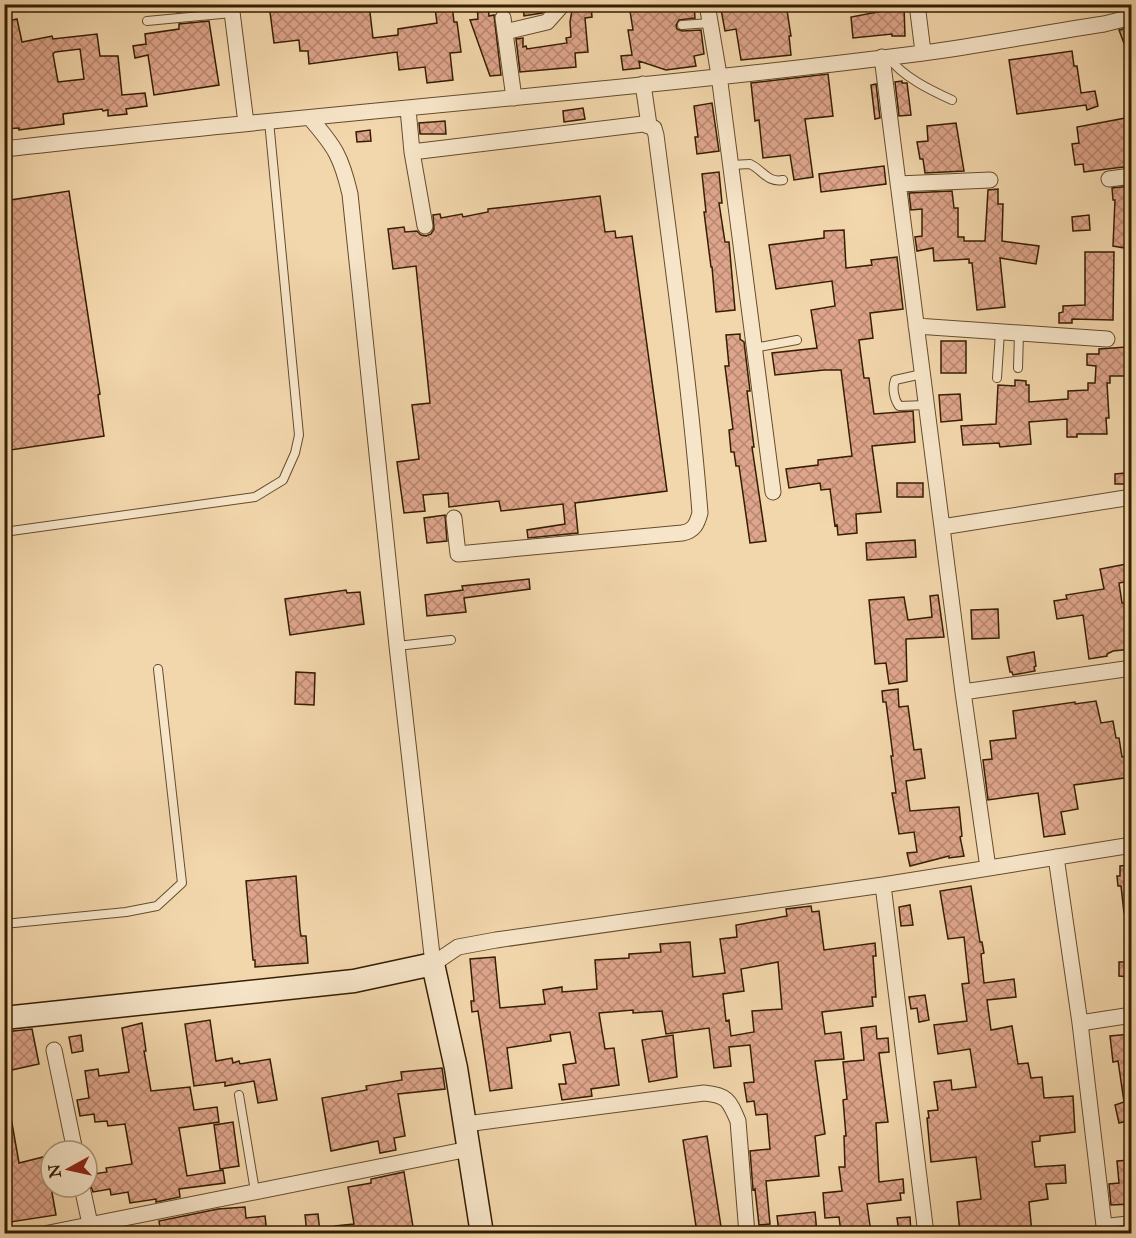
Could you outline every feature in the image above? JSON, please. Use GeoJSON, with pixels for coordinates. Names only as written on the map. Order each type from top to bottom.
{"type":"FeatureCollection","features":[{"type":"Feature","properties":{"kind":"street"},"geometry":{"type":"LineString","coordinates":[[514,98],[504,25],[547,21],[563,4]]}},
{"type":"Feature","properties":{"kind":"street"},"geometry":{"type":"LineString","coordinates":[[707,4],[719,75],[773,492]]}},
{"type":"Feature","properties":{"kind":"street"},"geometry":{"type":"LineString","coordinates":[[917,4],[923,52]]}},
{"type":"Feature","properties":{"kind":"street"},"geometry":{"type":"LineString","coordinates":[[232,9],[246,123]]}},
{"type":"Feature","properties":{"kind":"street"},"geometry":{"type":"LineString","coordinates":[[4,149],[514,98],[923,52],[1104,24],[1131,17]]}},
{"type":"Feature","properties":{"kind":"street"},"geometry":{"type":"LineString","coordinates":[[884,56],[922,374],[988,868]]}},
{"type":"Feature","properties":{"kind":"street"},"geometry":{"type":"LineString","coordinates":[[643,84],[649,125]]}},
{"type":"Feature","properties":{"kind":"street"},"geometry":{"type":"LineString","coordinates":[[408,109],[412,152],[425,226]]}},
{"type":"Feature","properties":{"kind":"street"},"geometry":{"type":"LineString","coordinates":[[310,118],[332,143],[343,164],[350,194],[397,646],[434,964],[466,1124],[482,1233]]}},
{"type":"Feature","properties":{"kind":"street"},"geometry":{"type":"LineString","coordinates":[[412,152],[643,124],[654,128],[693,422],[700,513],[698,522],[693,528],[682,533],[458,554],[454,518]]}},
{"type":"Feature","properties":{"kind":"street"},"geometry":{"type":"LineString","coordinates":[[1109,179],[1131,176]]}},
{"type":"Feature","properties":{"kind":"street"},"geometry":{"type":"LineString","coordinates":[[898,184],[990,180]]}},
{"type":"Feature","properties":{"kind":"street"},"geometry":{"type":"LineString","coordinates":[[916,326],[1107,339]]}},
{"type":"Feature","properties":{"kind":"street"},"geometry":{"type":"LineString","coordinates":[[942,527],[1131,497]]}},
{"type":"Feature","properties":{"kind":"street"},"geometry":{"type":"LineString","coordinates":[[963,692],[1131,668]]}},
{"type":"Feature","properties":{"kind":"street"},"geometry":{"type":"LineString","coordinates":[[4,1018],[354,981],[434,964],[458,947],[496,940],[883,885],[1131,846]]}},
{"type":"Feature","properties":{"kind":"street"},"geometry":{"type":"LineString","coordinates":[[1056,857],[1080,1023],[1105,1228]]}},
{"type":"Feature","properties":{"kind":"street"},"geometry":{"type":"LineString","coordinates":[[883,885],[926,1233]]}},
{"type":"Feature","properties":{"kind":"street"},"geometry":{"type":"LineString","coordinates":[[1080,1023],[1131,1015]]}},
{"type":"Feature","properties":{"kind":"street"},"geometry":{"type":"LineString","coordinates":[[54,1050],[73,1139]]}},
{"type":"Feature","properties":{"kind":"street"},"geometry":{"type":"LineString","coordinates":[[466,1124],[704,1093],[721,1095],[731,1103],[738,1120],[747,1233]]}},
{"type":"Feature","properties":{"kind":"street"},"geometry":{"type":"LineString","coordinates":[[44,1233],[469,1149]]}},
{"type":"Feature","properties":{"kind":"street"},"geometry":{"type":"LineString","coordinates":[[85,1199],[90,1224]]}},
{"type":"Feature","properties":{"kind":"lane"},"geometry":{"type":"LineString","coordinates":[[147,21],[232,9]]}},
{"type":"Feature","properties":{"kind":"lane"},"geometry":{"type":"LineString","coordinates":[[682,25],[710,23]]}},
{"type":"Feature","properties":{"kind":"lane"},"geometry":{"type":"LineString","coordinates":[[884,56],[896,69],[952,100]]}},
{"type":"Feature","properties":{"kind":"lane"},"geometry":{"type":"LineString","coordinates":[[4,532],[255,497],[283,480],[295,453],[299,435],[268,121]]}},
{"type":"Feature","properties":{"kind":"lane"},"geometry":{"type":"LineString","coordinates":[[730,165],[750,164],[767,178],[776,181],[783,180]]}},
{"type":"Feature","properties":{"kind":"lane"},"geometry":{"type":"LineString","coordinates":[[998,378],[1000,332]]}},
{"type":"Feature","properties":{"kind":"lane"},"geometry":{"type":"LineString","coordinates":[[1017,368],[1019,333]]}},
{"type":"Feature","properties":{"kind":"lane"},"geometry":{"type":"LineString","coordinates":[[754,348],[797,340]]}},
{"type":"Feature","properties":{"kind":"lane"},"geometry":{"type":"LineString","coordinates":[[922,374],[895,380],[895,399],[899,406],[926,405]]}},
{"type":"Feature","properties":{"kind":"lane"},"geometry":{"type":"LineString","coordinates":[[397,646],[451,640]]}},
{"type":"Feature","properties":{"kind":"lane"},"geometry":{"type":"LineString","coordinates":[[4,924],[126,912],[157,906],[182,883],[158,669]]}},
{"type":"Feature","properties":{"kind":"lane"},"geometry":{"type":"LineString","coordinates":[[239,1095],[255,1191]]}},
{"type":"Feature","properties":{"kind":"lane"},"geometry":{"type":"LineString","coordinates":[[1105,1228],[1131,1220]]}},
{"type":"Feature","properties":{"kind":"building"},"geometry":{"type":"Polygon","coordinates":[[[176,4],[207,4],[207,9],[177,12],[176,4]]]}},
{"type":"Feature","properties":{"kind":"building"},"geometry":{"type":"Polygon","coordinates":[[[269,4],[369,4],[373,38],[398,35],[398,29],[437,23],[435,8],[452,5],[461,52],[450,53],[453,80],[427,83],[425,67],[399,70],[397,52],[309,64],[308,51],[300,51],[299,40],[274,43],[269,4]]]}},
{"type":"Feature","properties":{"kind":"building"},"geometry":{"type":"Polygon","coordinates":[[[477,4],[488,4],[489,16],[494,15],[501,75],[490,76],[470,20],[478,19],[477,4]]]}},
{"type":"Feature","properties":{"kind":"building"},"geometry":{"type":"Polygon","coordinates":[[[550,4],[542,13],[524,16],[523,5],[550,4]]]}},
{"type":"Feature","properties":{"kind":"building"},"geometry":{"type":"Polygon","coordinates":[[[573,4],[591,4],[592,17],[585,18],[588,52],[575,53],[576,67],[520,72],[516,39],[523,38],[523,47],[526,46],[527,49],[567,43],[566,38],[571,37],[570,22],[573,4]]]}},
{"type":"Feature","properties":{"kind":"building"},"geometry":{"type":"Polygon","coordinates":[[[694,4],[695,18],[679,20],[676,25],[677,29],[701,30],[704,54],[694,56],[696,66],[666,70],[639,61],[640,68],[623,70],[621,56],[632,55],[628,30],[633,30],[630,11],[694,4]]]}},
{"type":"Feature","properties":{"kind":"building"},"geometry":{"type":"Polygon","coordinates":[[[720,4],[786,4],[791,36],[789,36],[791,55],[741,60],[736,29],[725,31],[720,4]]]}},
{"type":"Feature","properties":{"kind":"building"},"geometry":{"type":"Polygon","coordinates":[[[904,7],[905,36],[892,36],[892,34],[853,38],[851,17],[904,7]]]}},
{"type":"Feature","properties":{"kind":"building"},"geometry":{"type":"Polygon","coordinates":[[[17,19],[22,42],[52,36],[53,39],[97,34],[100,56],[118,56],[122,95],[145,93],[147,106],[126,109],[127,114],[108,116],[108,110],[103,111],[102,109],[63,114],[64,124],[19,130],[19,128],[4,129],[4,22],[17,19]],[[80,49],[53,54],[58,82],[84,79],[80,49]]]}},
{"type":"Feature","properties":{"kind":"building"},"geometry":{"type":"Polygon","coordinates":[[[209,21],[219,85],[154,95],[148,55],[135,58],[133,46],[146,44],[145,34],[179,29],[179,24],[209,21]]]}},
{"type":"Feature","properties":{"kind":"building"},"geometry":{"type":"Polygon","coordinates":[[[1131,27],[1131,62],[1119,30],[1131,27]]]}},
{"type":"Feature","properties":{"kind":"building"},"geometry":{"type":"Polygon","coordinates":[[[1072,51],[1081,93],[1095,91],[1098,106],[1087,110],[1086,105],[1017,114],[1009,60],[1072,51]]]}},
{"type":"Feature","properties":{"kind":"building"},"geometry":{"type":"Polygon","coordinates":[[[828,74],[833,116],[805,119],[813,177],[794,180],[790,155],[763,158],[759,120],[755,121],[751,83],[828,74]]]}},
{"type":"Feature","properties":{"kind":"building"},"geometry":{"type":"Polygon","coordinates":[[[902,81],[902,83],[907,83],[911,115],[899,116],[895,82],[902,81]]]}},
{"type":"Feature","properties":{"kind":"building"},"geometry":{"type":"Polygon","coordinates":[[[876,84],[880,118],[875,119],[871,85],[876,84]]]}},
{"type":"Feature","properties":{"kind":"building"},"geometry":{"type":"Polygon","coordinates":[[[712,103],[719,151],[697,154],[695,137],[698,137],[694,106],[712,103]]]}},
{"type":"Feature","properties":{"kind":"building"},"geometry":{"type":"Polygon","coordinates":[[[583,108],[585,119],[564,122],[563,111],[583,108]]]}},
{"type":"Feature","properties":{"kind":"building"},"geometry":{"type":"Polygon","coordinates":[[[1131,117],[1131,166],[1084,172],[1083,164],[1075,165],[1072,144],[1079,143],[1077,127],[1131,117]]]}},
{"type":"Feature","properties":{"kind":"building"},"geometry":{"type":"Polygon","coordinates":[[[445,121],[446,134],[420,134],[419,123],[445,121]]]}},
{"type":"Feature","properties":{"kind":"building"},"geometry":{"type":"Polygon","coordinates":[[[956,123],[964,171],[925,173],[917,142],[928,141],[927,126],[956,123]]]}},
{"type":"Feature","properties":{"kind":"building"},"geometry":{"type":"Polygon","coordinates":[[[370,130],[371,141],[357,142],[356,132],[370,130]]]}},
{"type":"Feature","properties":{"kind":"building"},"geometry":{"type":"Polygon","coordinates":[[[884,166],[886,184],[821,192],[819,174],[884,166]]]}},
{"type":"Feature","properties":{"kind":"building"},"geometry":{"type":"Polygon","coordinates":[[[719,172],[722,203],[719,203],[725,242],[729,242],[735,310],[716,312],[704,212],[706,212],[702,174],[719,172]]]}},
{"type":"Feature","properties":{"kind":"building"},"geometry":{"type":"Polygon","coordinates":[[[1131,186],[1131,193],[1128,193],[1127,228],[1131,228],[1131,249],[1113,246],[1115,200],[1113,200],[1112,188],[1131,186]]]}},
{"type":"Feature","properties":{"kind":"building"},"geometry":{"type":"Polygon","coordinates":[[[998,189],[998,204],[1003,204],[1002,241],[1039,246],[1036,264],[1000,258],[1005,307],[977,310],[972,263],[969,263],[969,259],[934,261],[933,248],[917,251],[915,237],[922,236],[922,209],[911,210],[909,193],[952,191],[954,208],[958,208],[958,237],[964,237],[964,241],[985,241],[988,190],[998,189]]]}},
{"type":"Feature","properties":{"kind":"building"},"geometry":{"type":"Polygon","coordinates":[[[69,191],[100,394],[98,395],[104,436],[4,451],[4,201],[69,191]]]}},
{"type":"Feature","properties":{"kind":"building"},"geometry":{"type":"Polygon","coordinates":[[[600,196],[605,232],[615,231],[616,238],[632,236],[667,491],[575,503],[578,533],[528,538],[527,530],[565,524],[563,504],[501,511],[499,501],[449,507],[448,493],[423,495],[425,511],[404,513],[397,462],[419,459],[412,405],[430,403],[416,266],[393,269],[388,229],[404,227],[405,232],[417,231],[426,236],[434,229],[433,215],[440,214],[441,218],[462,214],[463,217],[488,212],[488,209],[600,196]]]}},
{"type":"Feature","properties":{"kind":"building"},"geometry":{"type":"Polygon","coordinates":[[[1089,215],[1090,230],[1073,231],[1072,217],[1089,215]]]}},
{"type":"Feature","properties":{"kind":"building"},"geometry":{"type":"Polygon","coordinates":[[[844,230],[846,268],[872,265],[871,260],[897,257],[903,309],[870,313],[873,338],[859,340],[864,378],[869,378],[874,414],[913,411],[915,442],[872,446],[881,512],[856,514],[857,533],[838,535],[830,489],[821,490],[820,483],[789,488],[786,469],[818,465],[818,460],[852,456],[841,370],[775,375],[772,353],[817,348],[811,310],[835,306],[832,281],[776,289],[769,245],[824,238],[824,231],[844,230]]]}},
{"type":"Feature","properties":{"kind":"building"},"geometry":{"type":"Polygon","coordinates":[[[1085,252],[1114,252],[1113,320],[1072,319],[1072,323],[1059,323],[1059,313],[1063,312],[1063,306],[1085,305],[1085,252]]]}},
{"type":"Feature","properties":{"kind":"building"},"geometry":{"type":"Polygon","coordinates":[[[740,334],[740,339],[744,342],[750,391],[747,391],[754,447],[752,447],[766,541],[750,543],[739,466],[736,466],[734,452],[731,452],[729,430],[733,429],[725,366],[729,366],[726,335],[740,334]]]}},
{"type":"Feature","properties":{"kind":"building"},"geometry":{"type":"Polygon","coordinates":[[[941,341],[966,341],[966,373],[941,373],[941,341]]]}},
{"type":"Feature","properties":{"kind":"building"},"geometry":{"type":"Polygon","coordinates":[[[1126,347],[1128,376],[1110,376],[1110,383],[1107,383],[1109,418],[1106,418],[1107,434],[1077,434],[1077,437],[1067,437],[1067,419],[1029,422],[1031,444],[1000,447],[999,443],[963,445],[961,426],[996,424],[998,385],[1015,386],[1015,380],[1026,381],[1026,385],[1029,385],[1029,402],[1068,399],[1068,391],[1088,390],[1088,383],[1095,383],[1096,366],[1087,365],[1087,354],[1099,354],[1099,349],[1126,347]]]}},
{"type":"Feature","properties":{"kind":"building"},"geometry":{"type":"Polygon","coordinates":[[[960,394],[962,420],[941,422],[939,395],[960,394]]]}},
{"type":"Feature","properties":{"kind":"building"},"geometry":{"type":"Polygon","coordinates":[[[1125,473],[1126,484],[1115,484],[1115,474],[1125,473]]]}},
{"type":"Feature","properties":{"kind":"building"},"geometry":{"type":"Polygon","coordinates":[[[897,483],[923,483],[923,497],[897,497],[897,483]]]}},
{"type":"Feature","properties":{"kind":"building"},"geometry":{"type":"Polygon","coordinates":[[[445,515],[447,541],[427,543],[424,518],[445,515]]]}},
{"type":"Feature","properties":{"kind":"building"},"geometry":{"type":"Polygon","coordinates":[[[915,540],[916,557],[867,560],[866,543],[915,540]]]}},
{"type":"Feature","properties":{"kind":"building"},"geometry":{"type":"Polygon","coordinates":[[[1127,564],[1130,581],[1119,583],[1122,603],[1126,603],[1131,649],[1113,651],[1107,656],[1089,659],[1083,615],[1057,619],[1054,601],[1067,599],[1066,595],[1104,589],[1100,569],[1127,564]]]}},
{"type":"Feature","properties":{"kind":"building"},"geometry":{"type":"Polygon","coordinates":[[[529,579],[530,589],[464,598],[466,612],[427,616],[425,595],[463,590],[462,586],[529,579]]]}},
{"type":"Feature","properties":{"kind":"building"},"geometry":{"type":"Polygon","coordinates":[[[346,590],[347,593],[360,592],[364,624],[290,635],[285,599],[346,590]]]}},
{"type":"Feature","properties":{"kind":"building"},"geometry":{"type":"Polygon","coordinates":[[[938,595],[944,637],[906,639],[907,681],[889,684],[886,663],[875,664],[869,600],[904,597],[908,620],[932,617],[930,596],[938,595]]]}},
{"type":"Feature","properties":{"kind":"building"},"geometry":{"type":"Polygon","coordinates":[[[998,609],[999,638],[972,639],[971,610],[998,609]]]}},
{"type":"Feature","properties":{"kind":"building"},"geometry":{"type":"Polygon","coordinates":[[[1034,652],[1035,671],[1013,675],[1010,672],[1007,657],[1034,652]]]}},
{"type":"Feature","properties":{"kind":"building"},"geometry":{"type":"Polygon","coordinates":[[[296,672],[315,673],[314,705],[295,704],[296,672]]]}},
{"type":"Feature","properties":{"kind":"building"},"geometry":{"type":"Polygon","coordinates":[[[898,689],[899,707],[908,706],[914,750],[921,749],[925,778],[906,781],[910,811],[959,807],[962,836],[960,837],[964,856],[949,858],[949,856],[910,866],[907,853],[917,852],[914,832],[899,834],[892,793],[896,793],[891,756],[893,756],[886,702],[883,702],[882,691],[898,689]]]}},
{"type":"Feature","properties":{"kind":"building"},"geometry":{"type":"Polygon","coordinates":[[[1096,701],[1101,723],[1113,721],[1122,757],[1128,756],[1131,777],[1074,785],[1078,809],[1061,812],[1065,834],[1044,837],[1038,793],[988,800],[983,760],[992,759],[990,741],[1016,738],[1013,711],[1096,701]]]}},
{"type":"Feature","properties":{"kind":"building"},"geometry":{"type":"Polygon","coordinates":[[[1131,865],[1131,913],[1124,913],[1121,886],[1118,886],[1117,876],[1120,876],[1120,866],[1131,865]]]}},
{"type":"Feature","properties":{"kind":"building"},"geometry":{"type":"Polygon","coordinates":[[[296,876],[300,930],[301,936],[306,936],[308,963],[255,967],[246,881],[296,876]]]}},
{"type":"Feature","properties":{"kind":"building"},"geometry":{"type":"Polygon","coordinates":[[[971,886],[980,942],[982,942],[984,953],[981,954],[984,983],[1014,979],[1016,997],[987,1000],[991,1030],[1012,1026],[1018,1064],[1028,1063],[1031,1078],[1042,1077],[1044,1098],[1073,1096],[1075,1132],[1040,1136],[1040,1141],[1032,1142],[1035,1167],[1065,1165],[1066,1183],[1046,1184],[1048,1199],[1029,1202],[1032,1233],[960,1233],[957,1202],[981,1199],[976,1157],[931,1162],[927,1118],[929,1118],[928,1111],[938,1110],[934,1082],[951,1080],[952,1090],[976,1087],[970,1049],[938,1054],[934,1025],[967,1021],[962,984],[969,983],[964,937],[948,939],[940,891],[971,886]]]}},
{"type":"Feature","properties":{"kind":"building"},"geometry":{"type":"Polygon","coordinates":[[[910,905],[913,925],[901,926],[899,907],[910,905]]]}},
{"type":"Feature","properties":{"kind":"building"},"geometry":{"type":"Polygon","coordinates":[[[811,906],[812,912],[819,911],[824,950],[875,943],[876,956],[873,956],[876,997],[872,997],[873,1006],[822,1012],[825,1034],[841,1032],[844,1059],[815,1061],[825,1134],[815,1136],[819,1176],[766,1181],[770,1224],[759,1225],[755,1189],[753,1190],[750,1151],[770,1149],[767,1114],[756,1115],[754,1101],[747,1102],[744,1083],[754,1082],[750,1045],[729,1047],[731,1066],[714,1068],[709,1028],[666,1034],[662,1011],[633,1013],[633,1010],[599,1013],[605,1049],[614,1048],[619,1085],[591,1089],[592,1096],[562,1100],[559,1084],[566,1084],[563,1065],[576,1063],[570,1032],[550,1035],[551,1041],[507,1048],[512,1088],[490,1091],[478,1011],[472,1012],[471,1001],[474,1001],[470,959],[495,957],[500,1008],[545,1004],[543,990],[562,987],[562,992],[597,989],[595,960],[629,958],[629,954],[661,952],[660,944],[690,942],[693,977],[725,973],[720,939],[737,937],[736,925],[787,916],[786,909],[811,906]],[[778,962],[741,969],[744,991],[723,994],[726,1021],[729,1020],[731,1036],[754,1032],[752,1011],[782,1009],[778,962]]]}},
{"type":"Feature","properties":{"kind":"building"},"geometry":{"type":"Polygon","coordinates":[[[1119,962],[1131,962],[1131,977],[1119,976],[1119,962]]]}},
{"type":"Feature","properties":{"kind":"building"},"geometry":{"type":"Polygon","coordinates":[[[925,995],[929,1020],[919,1022],[917,1008],[911,1009],[909,997],[925,995]]]}},
{"type":"Feature","properties":{"kind":"building"},"geometry":{"type":"Polygon","coordinates":[[[210,1020],[216,1061],[232,1058],[233,1063],[239,1061],[240,1064],[270,1059],[277,1100],[258,1103],[254,1081],[225,1086],[225,1082],[194,1086],[185,1024],[210,1020]]]}},
{"type":"Feature","properties":{"kind":"building"},"geometry":{"type":"Polygon","coordinates":[[[142,1023],[151,1091],[190,1087],[194,1110],[217,1107],[219,1122],[179,1128],[187,1176],[223,1170],[225,1183],[179,1189],[180,1197],[156,1202],[156,1199],[130,1203],[128,1192],[111,1195],[110,1189],[99,1191],[99,1173],[107,1172],[106,1168],[132,1164],[125,1124],[108,1126],[107,1121],[95,1122],[94,1114],[80,1116],[77,1100],[89,1098],[85,1071],[98,1069],[99,1076],[129,1072],[122,1028],[142,1023]]]}},
{"type":"Feature","properties":{"kind":"building"},"geometry":{"type":"Polygon","coordinates":[[[876,1026],[877,1039],[888,1038],[889,1052],[879,1053],[888,1122],[876,1123],[879,1182],[903,1179],[904,1193],[900,1193],[901,1200],[867,1204],[871,1233],[841,1233],[839,1217],[825,1218],[823,1193],[842,1191],[839,1167],[845,1167],[844,1136],[846,1136],[843,1100],[847,1099],[843,1062],[864,1060],[861,1028],[876,1026]]]}},
{"type":"Feature","properties":{"kind":"building"},"geometry":{"type":"Polygon","coordinates":[[[32,1029],[39,1064],[7,1071],[4,1057],[4,1032],[32,1029]]]}},
{"type":"Feature","properties":{"kind":"building"},"geometry":{"type":"Polygon","coordinates":[[[1131,1034],[1131,1120],[1119,1123],[1115,1105],[1124,1102],[1118,1061],[1113,1062],[1110,1036],[1131,1034]]]}},
{"type":"Feature","properties":{"kind":"building"},"geometry":{"type":"Polygon","coordinates":[[[81,1035],[83,1051],[72,1053],[69,1037],[81,1035]]]}},
{"type":"Feature","properties":{"kind":"building"},"geometry":{"type":"Polygon","coordinates":[[[673,1035],[677,1077],[649,1082],[642,1040],[673,1035]]]}},
{"type":"Feature","properties":{"kind":"building"},"geometry":{"type":"Polygon","coordinates":[[[442,1068],[445,1089],[398,1094],[405,1136],[394,1138],[396,1150],[380,1153],[378,1141],[331,1151],[322,1098],[367,1090],[366,1086],[402,1080],[401,1072],[442,1068]]]}},
{"type":"Feature","properties":{"kind":"building"},"geometry":{"type":"Polygon","coordinates":[[[4,1112],[10,1112],[19,1163],[39,1158],[39,1199],[53,1199],[56,1215],[4,1223],[4,1112]]]}},
{"type":"Feature","properties":{"kind":"building"},"geometry":{"type":"Polygon","coordinates":[[[233,1122],[239,1166],[220,1169],[214,1125],[233,1122]]]}},
{"type":"Feature","properties":{"kind":"building"},"geometry":{"type":"Polygon","coordinates":[[[707,1136],[722,1233],[697,1233],[683,1140],[707,1136]]]}},
{"type":"Feature","properties":{"kind":"building"},"geometry":{"type":"Polygon","coordinates":[[[1131,1160],[1131,1204],[1111,1205],[1109,1184],[1119,1183],[1117,1161],[1131,1160]]]}},
{"type":"Feature","properties":{"kind":"building"},"geometry":{"type":"Polygon","coordinates":[[[404,1172],[414,1233],[335,1233],[335,1226],[354,1224],[348,1187],[371,1183],[371,1179],[404,1172]]]}},
{"type":"Feature","properties":{"kind":"building"},"geometry":{"type":"Polygon","coordinates":[[[245,1207],[246,1218],[265,1216],[267,1233],[161,1233],[159,1221],[218,1209],[245,1207]]]}},
{"type":"Feature","properties":{"kind":"building"},"geometry":{"type":"Polygon","coordinates":[[[815,1212],[817,1233],[779,1233],[777,1216],[815,1212]]]}},
{"type":"Feature","properties":{"kind":"building"},"geometry":{"type":"Polygon","coordinates":[[[318,1214],[320,1233],[307,1233],[305,1215],[318,1214]]]}},
{"type":"Feature","properties":{"kind":"building"},"geometry":{"type":"Polygon","coordinates":[[[910,1217],[911,1233],[899,1233],[897,1218],[910,1217]]]}}]}
